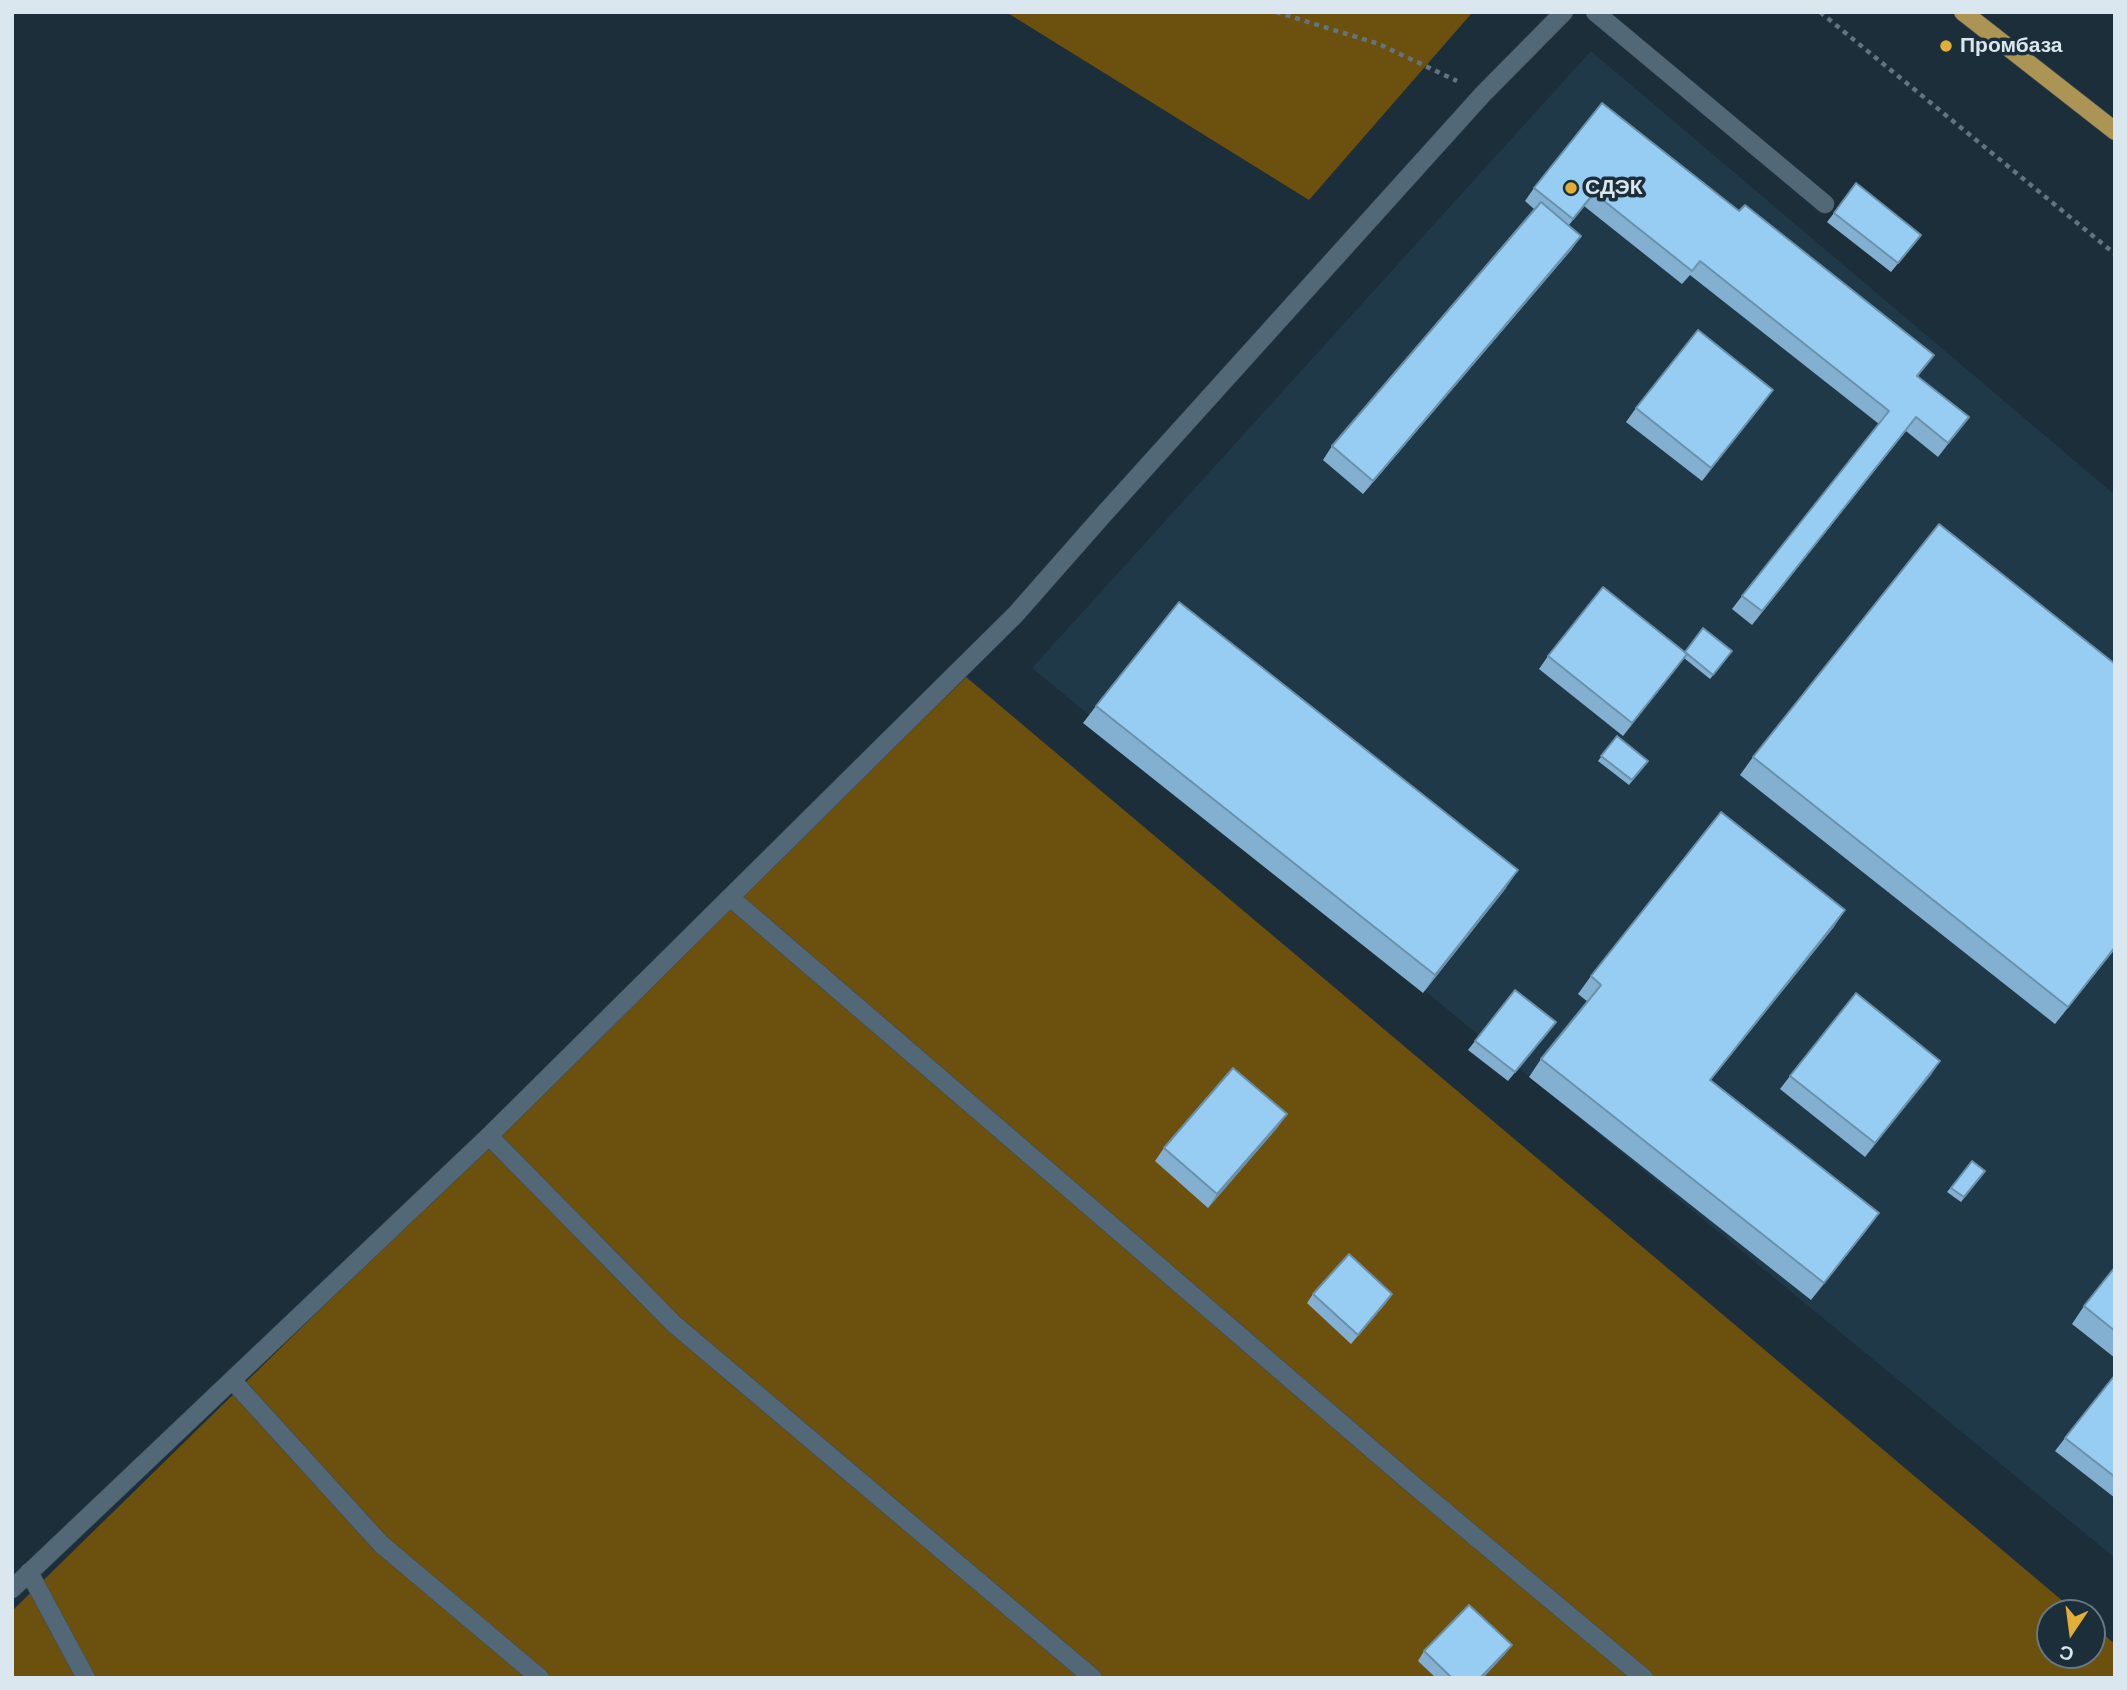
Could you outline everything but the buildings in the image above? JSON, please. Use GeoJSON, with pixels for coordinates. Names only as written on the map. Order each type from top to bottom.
{"type":"FeatureCollection","features":[{"type":"Feature","properties":{"kind":"main road"},"geometry":{"type":"LineString","coordinates":[[1963,12],[2115,131]]}},
{"type":"Feature","properties":{"kind":"street"},"geometry":{"type":"LineString","coordinates":[[12,1589],[489,1136],[1016,614],[1483,94],[1564,12]]}},
{"type":"Feature","properties":{"kind":"street"},"geometry":{"type":"LineString","coordinates":[[1595,12],[1825,204]]}},
{"type":"Feature","properties":{"kind":"street"},"geometry":{"type":"LineString","coordinates":[[731,898],[1411,1483],[1644,1678]]}},
{"type":"Feature","properties":{"kind":"street"},"geometry":{"type":"LineString","coordinates":[[489,1136],[674,1324],[1093,1678]]}},
{"type":"Feature","properties":{"kind":"street"},"geometry":{"type":"LineString","coordinates":[[233,1381],[381,1544],[540,1678]]}},
{"type":"Feature","properties":{"kind":"street"},"geometry":{"type":"LineString","coordinates":[[29,1572],[86,1678]]}},
{"type":"Feature","properties":{"kind":"path"},"geometry":{"type":"LineString","coordinates":[[1276,12],[1379,44],[1483,94]]}},
{"type":"Feature","properties":{"kind":"path"},"geometry":{"type":"LineString","coordinates":[[1820,12],[2115,254]]}},
{"type":"Feature","properties":{"kind":"shaded area"},"geometry":{"type":"Polygon","coordinates":[[[1006,12],[1468,12],[1471,14],[1309,200],[1006,12]]]}},
{"type":"Feature","properties":{"kind":"shaded area"},"geometry":{"type":"Polygon","coordinates":[[[1591,51],[2115,495],[2115,1558],[1032,668],[1591,51]]]}},
{"type":"Feature","properties":{"kind":"shaded area"},"geometry":{"type":"Polygon","coordinates":[[[966,677],[2060,1599],[2036,1599],[2036,1669],[2106,1669],[2106,1637],[2115,1644],[2115,1678],[12,1678],[12,1611],[966,677]]]}},
{"type":"Feature","properties":{"kind":"place","name":"Промбаза"},"geometry":{"type":"Point","coordinates":[1946,46]}},
{"type":"Feature","properties":{"kind":"place","name":"СДЭК"},"geometry":{"type":"Point","coordinates":[1571,188]}}]}
